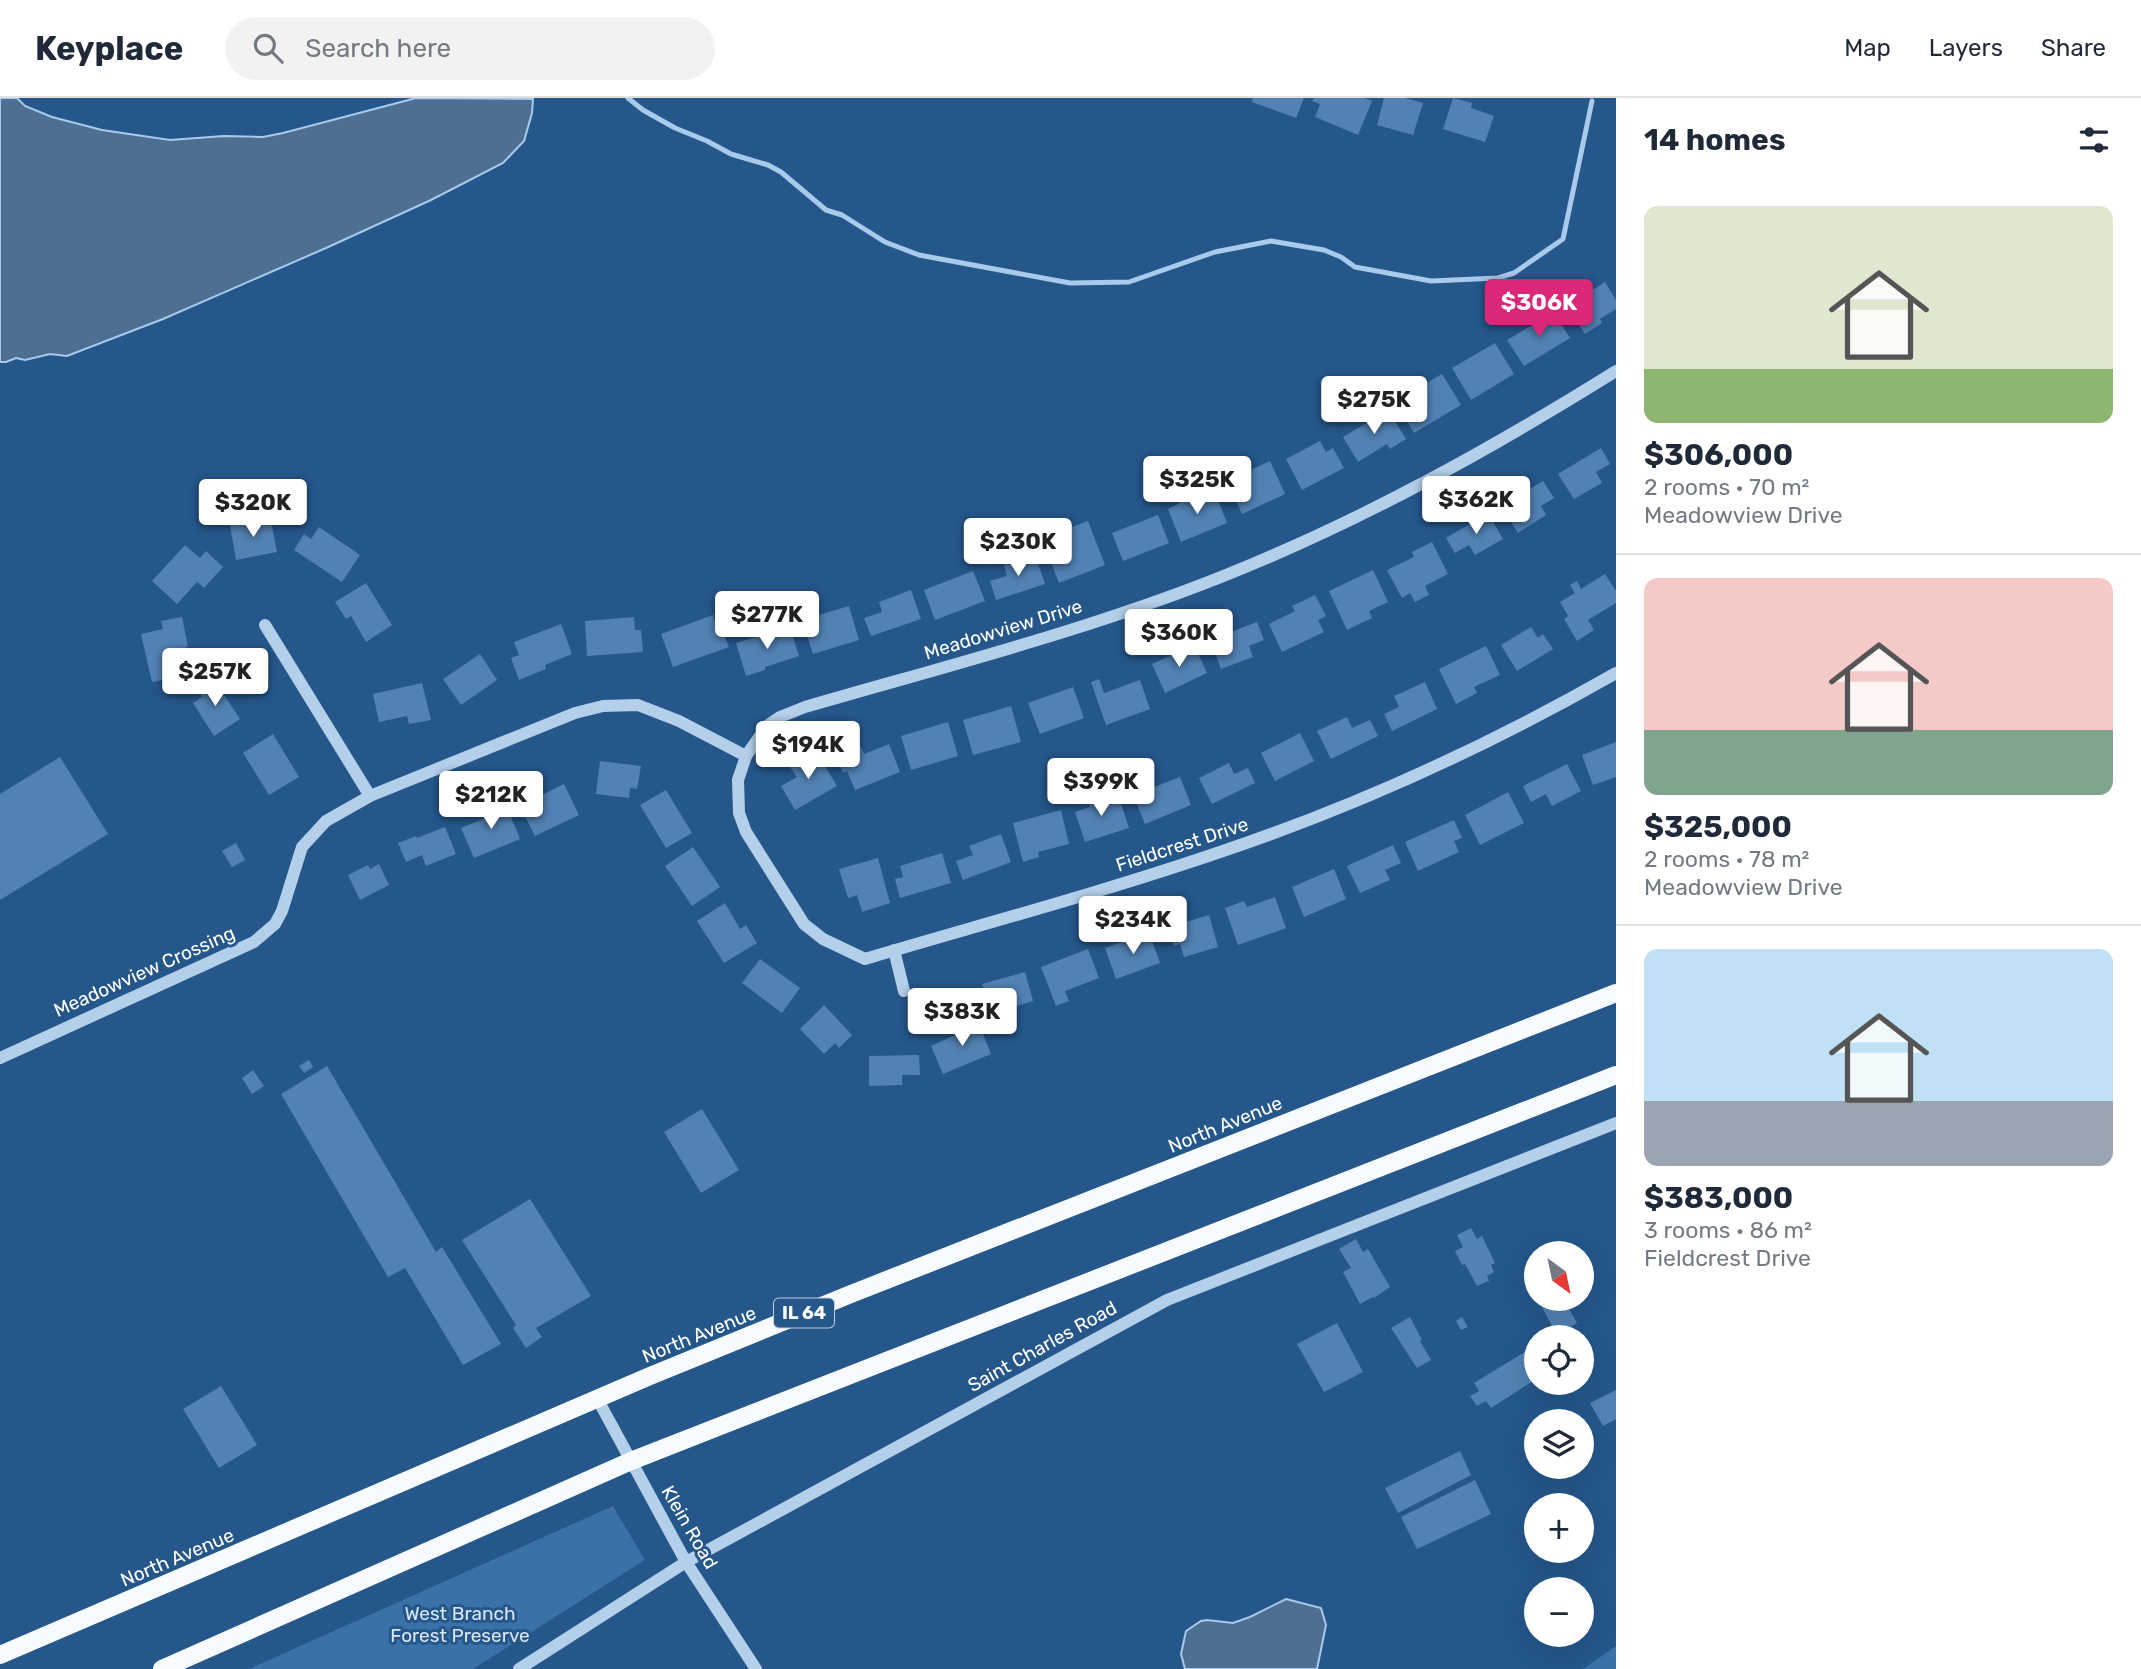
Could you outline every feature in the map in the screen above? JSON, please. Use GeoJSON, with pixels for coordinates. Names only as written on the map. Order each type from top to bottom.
{"type":"FeatureCollection","features":[{"type":"Feature","properties":{"kind":"main road","name":"North Avenue"},"geometry":{"type":"LineString","coordinates":[[0,1655],[598,1399],[851,1294],[1616,993]]}},
{"type":"Feature","properties":{"kind":"main road"},"geometry":{"type":"LineString","coordinates":[[162,1669],[631,1461],[1616,1075]]}},
{"type":"Feature","properties":{"kind":"street","name":"Meadowview Drive"},"geometry":{"type":"LineString","coordinates":[[746,756],[767,726],[780,717],[806,707],[1115,616],[1285,551],[1461,464],[1616,371]]}},
{"type":"Feature","properties":{"kind":"street"},"geometry":{"type":"LineString","coordinates":[[265,625],[370,796]]}},
{"type":"Feature","properties":{"kind":"street","name":"Fieldcrest Drive"},"geometry":{"type":"LineString","coordinates":[[746,756],[738,780],[739,813],[746,832],[797,915],[823,939],[865,959],[1130,882],[1282,830],[1432,768],[1616,673]]}},
{"type":"Feature","properties":{"kind":"street","name":"Meadowview Crossing"},"geometry":{"type":"LineString","coordinates":[[0,1058],[254,942],[275,924],[282,911],[302,847],[326,821],[370,796],[575,713],[603,706],[638,705],[679,721],[746,756]]}},
{"type":"Feature","properties":{"kind":"street"},"geometry":{"type":"LineString","coordinates":[[894,950],[904,991]]}},
{"type":"Feature","properties":{"kind":"street","name":"Saint Charles Road"},"geometry":{"type":"LineString","coordinates":[[519,1669],[685,1562],[1167,1300],[1616,1123]]}},
{"type":"Feature","properties":{"kind":"street","name":"Klein Road"},"geometry":{"type":"LineString","coordinates":[[598,1399],[685,1562],[756,1669]]}},
{"type":"Feature","properties":{"kind":"green space","name":"West Branch Forest Preserve"},"geometry":{"type":"Polygon","coordinates":[[[613,1506],[645,1560],[473,1669],[249,1669],[613,1506]]]}},
{"type":"Feature","properties":{"kind":"green space"},"geometry":{"type":"Polygon","coordinates":[[[1616,1646],[1616,1669],[1583,1669],[1616,1646]]]}},
{"type":"Feature","properties":{"kind":"shaded area"},"geometry":{"type":"Polygon","coordinates":[[[0,98],[17,98],[25,106],[52,117],[102,130],[170,140],[224,136],[263,137],[416,98],[533,99],[524,141],[503,163],[431,200],[163,319],[67,356],[50,354],[0,362],[0,98]]]}},
{"type":"Feature","properties":{"kind":"shaded area"},"geometry":{"type":"Polygon","coordinates":[[[1286,1599],[1321,1608],[1326,1625],[1317,1669],[1185,1669],[1181,1654],[1186,1631],[1201,1621],[1233,1623],[1286,1599]]]}},
{"type":"Feature","properties":{"kind":"building"},"geometry":{"type":"Polygon","coordinates":[[[1253,98],[1304,98],[1296,118],[1252,102],[1253,98]]]}},
{"type":"Feature","properties":{"kind":"building"},"geometry":{"type":"Polygon","coordinates":[[[1314,98],[1364,98],[1372,101],[1358,135],[1315,117],[1320,104],[1312,101],[1314,98]]]}},
{"type":"Feature","properties":{"kind":"building"},"geometry":{"type":"Polygon","coordinates":[[[1384,98],[1405,98],[1423,103],[1413,135],[1377,125],[1384,98]]]}},
{"type":"Feature","properties":{"kind":"building"},"geometry":{"type":"Polygon","coordinates":[[[1453,98],[1472,103],[1471,108],[1494,116],[1485,142],[1443,129],[1453,98]]]}},
{"type":"Feature","properties":{"kind":"building"},"geometry":{"type":"Polygon","coordinates":[[[1605,282],[1616,300],[1616,309],[1600,319],[1602,323],[1585,334],[1567,306],[1605,282]]]}},
{"type":"Feature","properties":{"kind":"building"},"geometry":{"type":"Polygon","coordinates":[[[1554,312],[1570,338],[1524,366],[1507,340],[1554,312]]]}},
{"type":"Feature","properties":{"kind":"building"},"geometry":{"type":"Polygon","coordinates":[[[1495,343],[1514,374],[1471,400],[1452,368],[1495,343]]]}},
{"type":"Feature","properties":{"kind":"building"},"geometry":{"type":"Polygon","coordinates":[[[1442,374],[1461,405],[1414,433],[1404,416],[1401,398],[1442,374]]]}},
{"type":"Feature","properties":{"kind":"building"},"geometry":{"type":"Polygon","coordinates":[[[1388,410],[1406,439],[1390,449],[1387,444],[1358,462],[1343,437],[1388,410]]]}},
{"type":"Feature","properties":{"kind":"building"},"geometry":{"type":"Polygon","coordinates":[[[1320,441],[1326,452],[1333,448],[1344,468],[1302,490],[1286,459],[1320,441]]]}},
{"type":"Feature","properties":{"kind":"building"},"geometry":{"type":"Polygon","coordinates":[[[1601,448],[1610,464],[1596,472],[1602,483],[1574,499],[1558,474],[1601,448]]]}},
{"type":"Feature","properties":{"kind":"building"},"geometry":{"type":"Polygon","coordinates":[[[1270,461],[1285,494],[1242,514],[1227,481],[1270,461]]]}},
{"type":"Feature","properties":{"kind":"building"},"geometry":{"type":"Polygon","coordinates":[[[1543,481],[1554,498],[1541,506],[1546,515],[1518,533],[1501,507],[1543,481]]]}},
{"type":"Feature","properties":{"kind":"building"},"geometry":{"type":"Polygon","coordinates":[[[1214,490],[1227,523],[1181,542],[1168,509],[1180,503],[1177,496],[1180,495],[1183,502],[1214,490]]]}},
{"type":"Feature","properties":{"kind":"building"},"geometry":{"type":"Polygon","coordinates":[[[1488,513],[1503,539],[1475,555],[1469,545],[1455,553],[1446,538],[1488,513]]]}},
{"type":"Feature","properties":{"kind":"building"},"geometry":{"type":"Polygon","coordinates":[[[1158,515],[1169,543],[1123,561],[1112,533],[1158,515]]]}},
{"type":"Feature","properties":{"kind":"building"},"geometry":{"type":"Polygon","coordinates":[[[270,517],[277,552],[236,560],[230,525],[270,517]]]}},
{"type":"Feature","properties":{"kind":"building"},"geometry":{"type":"Polygon","coordinates":[[[1088,521],[1105,565],[1059,583],[1046,550],[1072,539],[1071,535],[1062,539],[1059,532],[1088,521]]]}},
{"type":"Feature","properties":{"kind":"building"},"geometry":{"type":"Polygon","coordinates":[[[319,527],[360,555],[342,582],[294,550],[304,534],[311,539],[319,527]]]}},
{"type":"Feature","properties":{"kind":"building"},"geometry":{"type":"Polygon","coordinates":[[[1432,542],[1448,574],[1425,586],[1429,595],[1415,602],[1410,593],[1402,598],[1387,570],[1414,557],[1412,552],[1432,542]]]}},
{"type":"Feature","properties":{"kind":"building"},"geometry":{"type":"Polygon","coordinates":[[[185,545],[200,558],[206,551],[223,567],[204,588],[197,582],[177,604],[152,581],[185,545]]]}},
{"type":"Feature","properties":{"kind":"building"},"geometry":{"type":"Polygon","coordinates":[[[1035,555],[1045,584],[996,600],[990,581],[1007,576],[1004,565],[1035,555]]]}},
{"type":"Feature","properties":{"kind":"building"},"geometry":{"type":"Polygon","coordinates":[[[1373,570],[1388,602],[1369,611],[1372,618],[1347,630],[1329,591],[1373,570]]]}},
{"type":"Feature","properties":{"kind":"building"},"geometry":{"type":"Polygon","coordinates":[[[973,571],[985,601],[935,620],[924,590],[973,571]]]}},
{"type":"Feature","properties":{"kind":"building"},"geometry":{"type":"Polygon","coordinates":[[[1605,574],[1616,591],[1616,603],[1588,620],[1594,630],[1577,641],[1564,619],[1568,616],[1560,602],[1575,593],[1570,585],[1577,581],[1581,589],[1605,574]]]}},
{"type":"Feature","properties":{"kind":"building"},"geometry":{"type":"Polygon","coordinates":[[[366,583],[392,625],[366,642],[351,616],[346,619],[335,602],[366,583]]]}},
{"type":"Feature","properties":{"kind":"building"},"geometry":{"type":"Polygon","coordinates":[[[911,590],[921,619],[871,636],[864,618],[882,612],[879,602],[911,590]]]}},
{"type":"Feature","properties":{"kind":"building"},"geometry":{"type":"Polygon","coordinates":[[[1315,595],[1326,616],[1318,620],[1324,632],[1282,652],[1269,624],[1295,611],[1292,606],[1315,595]]]}},
{"type":"Feature","properties":{"kind":"building"},"geometry":{"type":"Polygon","coordinates":[[[849,606],[859,640],[813,654],[802,620],[849,606]]]}},
{"type":"Feature","properties":{"kind":"building"},"geometry":{"type":"Polygon","coordinates":[[[713,615],[720,637],[724,635],[729,647],[673,667],[661,634],[713,615]]]}},
{"type":"Feature","properties":{"kind":"building"},"geometry":{"type":"Polygon","coordinates":[[[182,617],[188,647],[179,649],[185,675],[152,682],[141,634],[163,629],[161,621],[182,617]]]}},
{"type":"Feature","properties":{"kind":"building"},"geometry":{"type":"Polygon","coordinates":[[[634,617],[635,630],[641,630],[643,652],[587,656],[585,621],[634,617]]]}},
{"type":"Feature","properties":{"kind":"building"},"geometry":{"type":"Polygon","coordinates":[[[1257,622],[1264,640],[1249,646],[1253,657],[1221,669],[1210,640],[1257,622]]]}},
{"type":"Feature","properties":{"kind":"building"},"geometry":{"type":"Polygon","coordinates":[[[561,624],[572,654],[519,680],[511,658],[519,655],[514,642],[561,624]]]}},
{"type":"Feature","properties":{"kind":"building"},"geometry":{"type":"Polygon","coordinates":[[[790,627],[799,656],[746,676],[736,643],[790,627]]]}},
{"type":"Feature","properties":{"kind":"building"},"geometry":{"type":"Polygon","coordinates":[[[1531,627],[1538,638],[1543,634],[1553,649],[1517,671],[1501,645],[1531,627]]]}},
{"type":"Feature","properties":{"kind":"building"},"geometry":{"type":"Polygon","coordinates":[[[1194,645],[1207,673],[1165,693],[1152,664],[1194,645]]]}},
{"type":"Feature","properties":{"kind":"building"},"geometry":{"type":"Polygon","coordinates":[[[1486,646],[1500,675],[1474,687],[1477,693],[1456,704],[1439,669],[1486,646]]]}},
{"type":"Feature","properties":{"kind":"building"},"geometry":{"type":"Polygon","coordinates":[[[480,654],[497,680],[461,705],[443,679],[480,654]]]}},
{"type":"Feature","properties":{"kind":"building"},"geometry":{"type":"Polygon","coordinates":[[[213,678],[240,719],[214,736],[193,703],[202,697],[197,688],[213,678]]]}},
{"type":"Feature","properties":{"kind":"building"},"geometry":{"type":"Polygon","coordinates":[[[1099,679],[1104,693],[1140,680],[1150,709],[1106,725],[1091,682],[1099,679]]]}},
{"type":"Feature","properties":{"kind":"building"},"geometry":{"type":"Polygon","coordinates":[[[1425,682],[1437,709],[1392,731],[1384,714],[1399,707],[1394,696],[1425,682]]]}},
{"type":"Feature","properties":{"kind":"building"},"geometry":{"type":"Polygon","coordinates":[[[422,683],[431,720],[409,724],[407,716],[379,722],[373,694],[422,683]]]}},
{"type":"Feature","properties":{"kind":"building"},"geometry":{"type":"Polygon","coordinates":[[[1073,687],[1084,718],[1040,734],[1028,703],[1073,687]]]}},
{"type":"Feature","properties":{"kind":"building"},"geometry":{"type":"Polygon","coordinates":[[[1011,706],[1021,742],[973,755],[963,720],[1011,706]]]}},
{"type":"Feature","properties":{"kind":"building"},"geometry":{"type":"Polygon","coordinates":[[[1347,717],[1352,728],[1370,720],[1378,736],[1331,759],[1317,731],[1347,717]]]}},
{"type":"Feature","properties":{"kind":"building"},"geometry":{"type":"Polygon","coordinates":[[[948,722],[958,756],[911,770],[901,736],[948,722]]]}},
{"type":"Feature","properties":{"kind":"building"},"geometry":{"type":"Polygon","coordinates":[[[1300,733],[1314,761],[1275,781],[1261,753],[1300,733]]]}},
{"type":"Feature","properties":{"kind":"building"},"geometry":{"type":"Polygon","coordinates":[[[273,734],[299,777],[269,795],[243,753],[273,734]]]}},
{"type":"Feature","properties":{"kind":"building"},"geometry":{"type":"Polygon","coordinates":[[[1616,742],[1616,777],[1593,785],[1582,755],[1616,742]]]}},
{"type":"Feature","properties":{"kind":"building"},"geometry":{"type":"Polygon","coordinates":[[[889,744],[900,772],[855,790],[847,771],[843,773],[835,755],[860,745],[864,754],[889,744]]]}},
{"type":"Feature","properties":{"kind":"building"},"geometry":{"type":"Polygon","coordinates":[[[816,751],[837,786],[795,810],[781,786],[797,777],[790,767],[816,751]]]}},
{"type":"Feature","properties":{"kind":"building"},"geometry":{"type":"Polygon","coordinates":[[[60,757],[108,834],[0,900],[0,794],[60,757]]]}},
{"type":"Feature","properties":{"kind":"building"},"geometry":{"type":"Polygon","coordinates":[[[600,761],[641,766],[637,789],[630,788],[629,798],[596,794],[600,761]]]}},
{"type":"Feature","properties":{"kind":"building"},"geometry":{"type":"Polygon","coordinates":[[[1229,763],[1234,774],[1248,768],[1255,783],[1212,804],[1199,778],[1229,763]]]}},
{"type":"Feature","properties":{"kind":"building"},"geometry":{"type":"Polygon","coordinates":[[[1567,764],[1581,791],[1552,806],[1546,794],[1531,802],[1523,786],[1567,764]]]}},
{"type":"Feature","properties":{"kind":"building"},"geometry":{"type":"Polygon","coordinates":[[[1180,777],[1191,805],[1145,824],[1131,790],[1150,783],[1152,788],[1180,777]]]}},
{"type":"Feature","properties":{"kind":"building"},"geometry":{"type":"Polygon","coordinates":[[[564,784],[579,815],[535,836],[517,800],[535,792],[538,797],[564,784]]]}},
{"type":"Feature","properties":{"kind":"building"},"geometry":{"type":"Polygon","coordinates":[[[666,790],[692,833],[666,848],[640,805],[666,790]]]}},
{"type":"Feature","properties":{"kind":"building"},"geometry":{"type":"Polygon","coordinates":[[[1508,792],[1524,823],[1480,845],[1465,815],[1508,792]]]}},
{"type":"Feature","properties":{"kind":"building"},"geometry":{"type":"Polygon","coordinates":[[[1101,793],[1104,803],[1119,798],[1129,828],[1085,842],[1075,812],[1090,807],[1087,798],[1101,793]]]}},
{"type":"Feature","properties":{"kind":"building"},"geometry":{"type":"Polygon","coordinates":[[[504,800],[520,839],[474,858],[461,828],[488,817],[485,808],[504,800]]]}},
{"type":"Feature","properties":{"kind":"building"},"geometry":{"type":"Polygon","coordinates":[[[1061,810],[1069,844],[1038,852],[1039,857],[1023,862],[1013,823],[1061,810]]]}},
{"type":"Feature","properties":{"kind":"building"},"geometry":{"type":"Polygon","coordinates":[[[1454,820],[1462,838],[1454,841],[1459,852],[1418,871],[1405,842],[1454,820]]]}},
{"type":"Feature","properties":{"kind":"building"},"geometry":{"type":"Polygon","coordinates":[[[445,827],[456,854],[426,866],[422,855],[406,862],[398,843],[445,827]]]}},
{"type":"Feature","properties":{"kind":"building"},"geometry":{"type":"Polygon","coordinates":[[[1001,834],[1011,862],[963,880],[956,861],[973,855],[969,846],[1001,834]]]}},
{"type":"Feature","properties":{"kind":"building"},"geometry":{"type":"Polygon","coordinates":[[[236,843],[245,860],[232,867],[222,851],[236,843]]]}},
{"type":"Feature","properties":{"kind":"building"},"geometry":{"type":"Polygon","coordinates":[[[1393,845],[1401,863],[1385,870],[1390,880],[1360,893],[1347,866],[1393,845]]]}},
{"type":"Feature","properties":{"kind":"building"},"geometry":{"type":"Polygon","coordinates":[[[693,847],[720,887],[692,906],[665,866],[693,847]]]}},
{"type":"Feature","properties":{"kind":"building"},"geometry":{"type":"Polygon","coordinates":[[[942,853],[951,883],[900,898],[895,879],[903,877],[900,866],[942,853]]]}},
{"type":"Feature","properties":{"kind":"building"},"geometry":{"type":"Polygon","coordinates":[[[878,858],[890,903],[862,912],[857,895],[848,898],[839,869],[878,858]]]}},
{"type":"Feature","properties":{"kind":"building"},"geometry":{"type":"Polygon","coordinates":[[[379,864],[389,885],[360,900],[348,875],[368,865],[370,869],[379,864]]]}},
{"type":"Feature","properties":{"kind":"building"},"geometry":{"type":"Polygon","coordinates":[[[1334,869],[1346,899],[1304,917],[1292,887],[1334,869]]]}},
{"type":"Feature","properties":{"kind":"building"},"geometry":{"type":"Polygon","coordinates":[[[1275,897],[1286,928],[1238,945],[1225,908],[1244,901],[1247,907],[1275,897]]]}},
{"type":"Feature","properties":{"kind":"building"},"geometry":{"type":"Polygon","coordinates":[[[725,903],[740,929],[746,925],[757,943],[724,963],[697,921],[725,903]]]}},
{"type":"Feature","properties":{"kind":"building"},"geometry":{"type":"Polygon","coordinates":[[[1209,915],[1218,947],[1184,957],[1180,944],[1174,946],[1169,927],[1209,915]]]}},
{"type":"Feature","properties":{"kind":"building"},"geometry":{"type":"Polygon","coordinates":[[[1149,932],[1160,963],[1116,979],[1105,948],[1149,932]]]}},
{"type":"Feature","properties":{"kind":"building"},"geometry":{"type":"Polygon","coordinates":[[[1088,949],[1099,978],[1065,991],[1069,1001],[1056,1006],[1041,967],[1088,949]]]}},
{"type":"Feature","properties":{"kind":"building"},"geometry":{"type":"Polygon","coordinates":[[[760,959],[800,988],[782,1013],[742,983],[760,959]]]}},
{"type":"Feature","properties":{"kind":"building"},"geometry":{"type":"Polygon","coordinates":[[[1025,972],[1033,1001],[990,1014],[982,984],[1025,972]]]}},
{"type":"Feature","properties":{"kind":"building"},"geometry":{"type":"Polygon","coordinates":[[[824,1005],[852,1035],[839,1048],[835,1043],[824,1054],[800,1029],[824,1005]]]}},
{"type":"Feature","properties":{"kind":"building"},"geometry":{"type":"Polygon","coordinates":[[[977,1019],[991,1054],[943,1074],[931,1046],[957,1034],[955,1029],[977,1019]]]}},
{"type":"Feature","properties":{"kind":"building"},"geometry":{"type":"Polygon","coordinates":[[[919,1055],[920,1075],[902,1075],[902,1085],[869,1086],[869,1056],[919,1055]]]}},
{"type":"Feature","properties":{"kind":"building"},"geometry":{"type":"Polygon","coordinates":[[[309,1060],[313,1067],[304,1073],[299,1066],[309,1060]]]}},
{"type":"Feature","properties":{"kind":"building"},"geometry":{"type":"Polygon","coordinates":[[[327,1066],[436,1252],[442,1247],[501,1344],[463,1365],[405,1268],[388,1277],[281,1094],[327,1066]]]}},
{"type":"Feature","properties":{"kind":"building"},"geometry":{"type":"Polygon","coordinates":[[[253,1070],[264,1086],[252,1094],[242,1078],[253,1070]]]}},
{"type":"Feature","properties":{"kind":"building"},"geometry":{"type":"Polygon","coordinates":[[[702,1109],[739,1170],[701,1193],[664,1132],[702,1109]]]}},
{"type":"Feature","properties":{"kind":"building"},"geometry":{"type":"Polygon","coordinates":[[[530,1199],[591,1296],[536,1328],[542,1337],[526,1348],[513,1328],[516,1325],[462,1240],[530,1199]]]}},
{"type":"Feature","properties":{"kind":"building"},"geometry":{"type":"Polygon","coordinates":[[[1471,1228],[1477,1239],[1482,1236],[1495,1263],[1491,1265],[1494,1272],[1487,1276],[1489,1281],[1477,1286],[1455,1251],[1463,1247],[1457,1235],[1471,1228]]]}},
{"type":"Feature","properties":{"kind":"building"},"geometry":{"type":"Polygon","coordinates":[[[1356,1239],[1363,1252],[1368,1249],[1390,1287],[1360,1304],[1343,1272],[1351,1268],[1339,1249],[1356,1239]]]}},
{"type":"Feature","properties":{"kind":"building"},"geometry":{"type":"Polygon","coordinates":[[[1544,1311],[1570,1311],[1577,1323],[1574,1325],[1552,1325],[1544,1311]]]}},
{"type":"Feature","properties":{"kind":"building"},"geometry":{"type":"Polygon","coordinates":[[[1410,1317],[1431,1360],[1417,1368],[1391,1328],[1410,1317]]]}},
{"type":"Feature","properties":{"kind":"building"},"geometry":{"type":"Polygon","coordinates":[[[1462,1317],[1468,1327],[1461,1330],[1456,1321],[1462,1317]]]}},
{"type":"Feature","properties":{"kind":"building"},"geometry":{"type":"Polygon","coordinates":[[[1337,1323],[1363,1372],[1324,1392],[1297,1344],[1337,1323]]]}},
{"type":"Feature","properties":{"kind":"building"},"geometry":{"type":"Polygon","coordinates":[[[1524,1352],[1524,1387],[1491,1408],[1486,1401],[1477,1406],[1470,1396],[1479,1391],[1474,1383],[1524,1352]]]}},
{"type":"Feature","properties":{"kind":"building"},"geometry":{"type":"Polygon","coordinates":[[[221,1386],[257,1445],[219,1468],[183,1409],[221,1386]]]}},
{"type":"Feature","properties":{"kind":"building"},"geometry":{"type":"Polygon","coordinates":[[[1616,1390],[1616,1419],[1603,1426],[1590,1403],[1616,1390]]]}},
{"type":"Feature","properties":{"kind":"building"},"geometry":{"type":"Polygon","coordinates":[[[1460,1451],[1471,1475],[1398,1513],[1385,1488],[1460,1451]]]}},
{"type":"Feature","properties":{"kind":"building"},"geometry":{"type":"Polygon","coordinates":[[[1475,1480],[1491,1514],[1417,1549],[1401,1517],[1475,1480]]]}},
{"type":"Feature","properties":{"kind":"waterway"},"geometry":{"type":"LineString","coordinates":[[628,98],[675,128],[731,154],[768,165],[781,172],[826,210],[842,215],[885,242],[919,255],[1070,283],[1129,282],[1215,252],[1271,241],[1324,250],[1355,267],[1431,281],[1498,278],[1514,273],[1563,239],[1592,101]]}}]}
